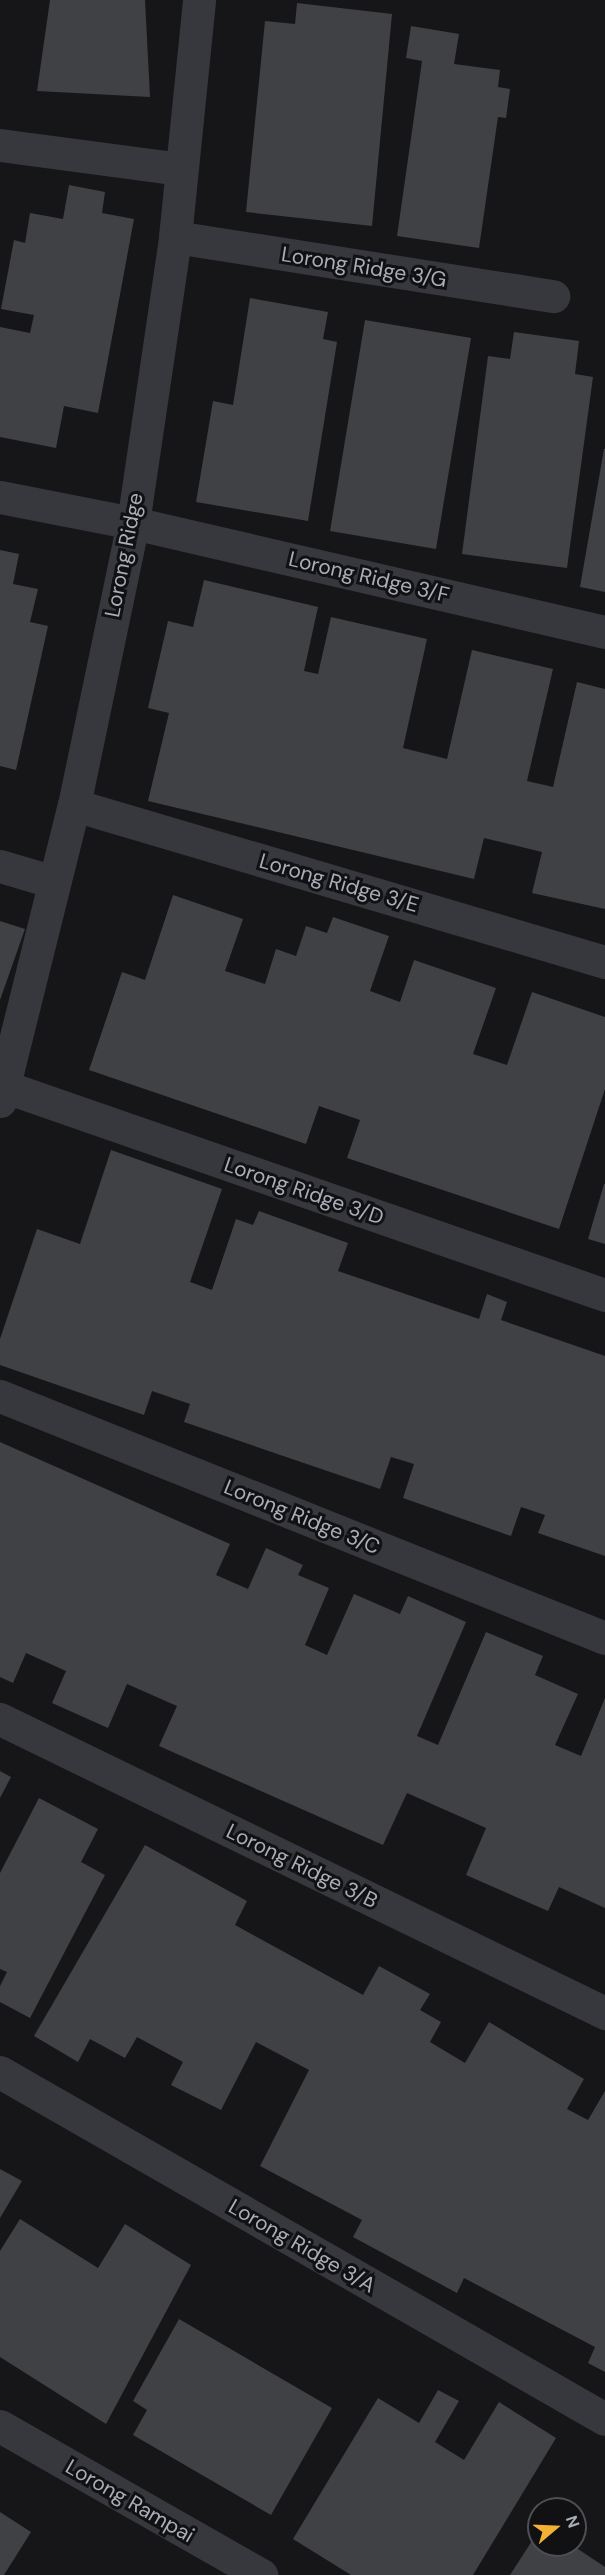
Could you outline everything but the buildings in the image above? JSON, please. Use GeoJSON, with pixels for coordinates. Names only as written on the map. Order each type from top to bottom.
{"type":"FeatureCollection","features":[{"type":"Feature","properties":{"kind":"street","name":"Lorong Ridge"},"geometry":{"type":"LineString","coordinates":[[2,1094],[74,805],[133,523],[175,237],[199,0]]}},
{"type":"Feature","properties":{"kind":"street"},"geometry":{"type":"LineString","coordinates":[[0,145],[181,169]]}},
{"type":"Feature","properties":{"kind":"street","name":"Lorong Ridge 3/G"},"geometry":{"type":"LineString","coordinates":[[175,237],[553,296]]}},
{"type":"Feature","properties":{"kind":"street","name":"Lorong Ridge 3/F"},"geometry":{"type":"LineString","coordinates":[[0,497],[133,523],[605,632]]}},
{"type":"Feature","properties":{"kind":"street","name":"Lorong Ridge 3/E"},"geometry":{"type":"LineString","coordinates":[[74,805],[605,962]]}},
{"type":"Feature","properties":{"kind":"street"},"geometry":{"type":"LineString","coordinates":[[0,866],[54,882]]}},
{"type":"Feature","properties":{"kind":"street","name":"Lorong Ridge 3/D"},"geometry":{"type":"LineString","coordinates":[[2,1094],[605,1296]]}},
{"type":"Feature","properties":{"kind":"street","name":"Lorong Ridge 3/C"},"geometry":{"type":"LineString","coordinates":[[0,1395],[605,1638]]}},
{"type":"Feature","properties":{"kind":"street","name":"Lorong Ridge 3/B"},"geometry":{"type":"LineString","coordinates":[[0,1719],[605,2013]]}},
{"type":"Feature","properties":{"kind":"street","name":"Lorong Ridge 3/A"},"geometry":{"type":"LineString","coordinates":[[0,2072],[605,2419]]}},
{"type":"Feature","properties":{"kind":"street","name":"Lorong Rampai"},"geometry":{"type":"LineString","coordinates":[[0,2426],[261,2575]]}}]}
